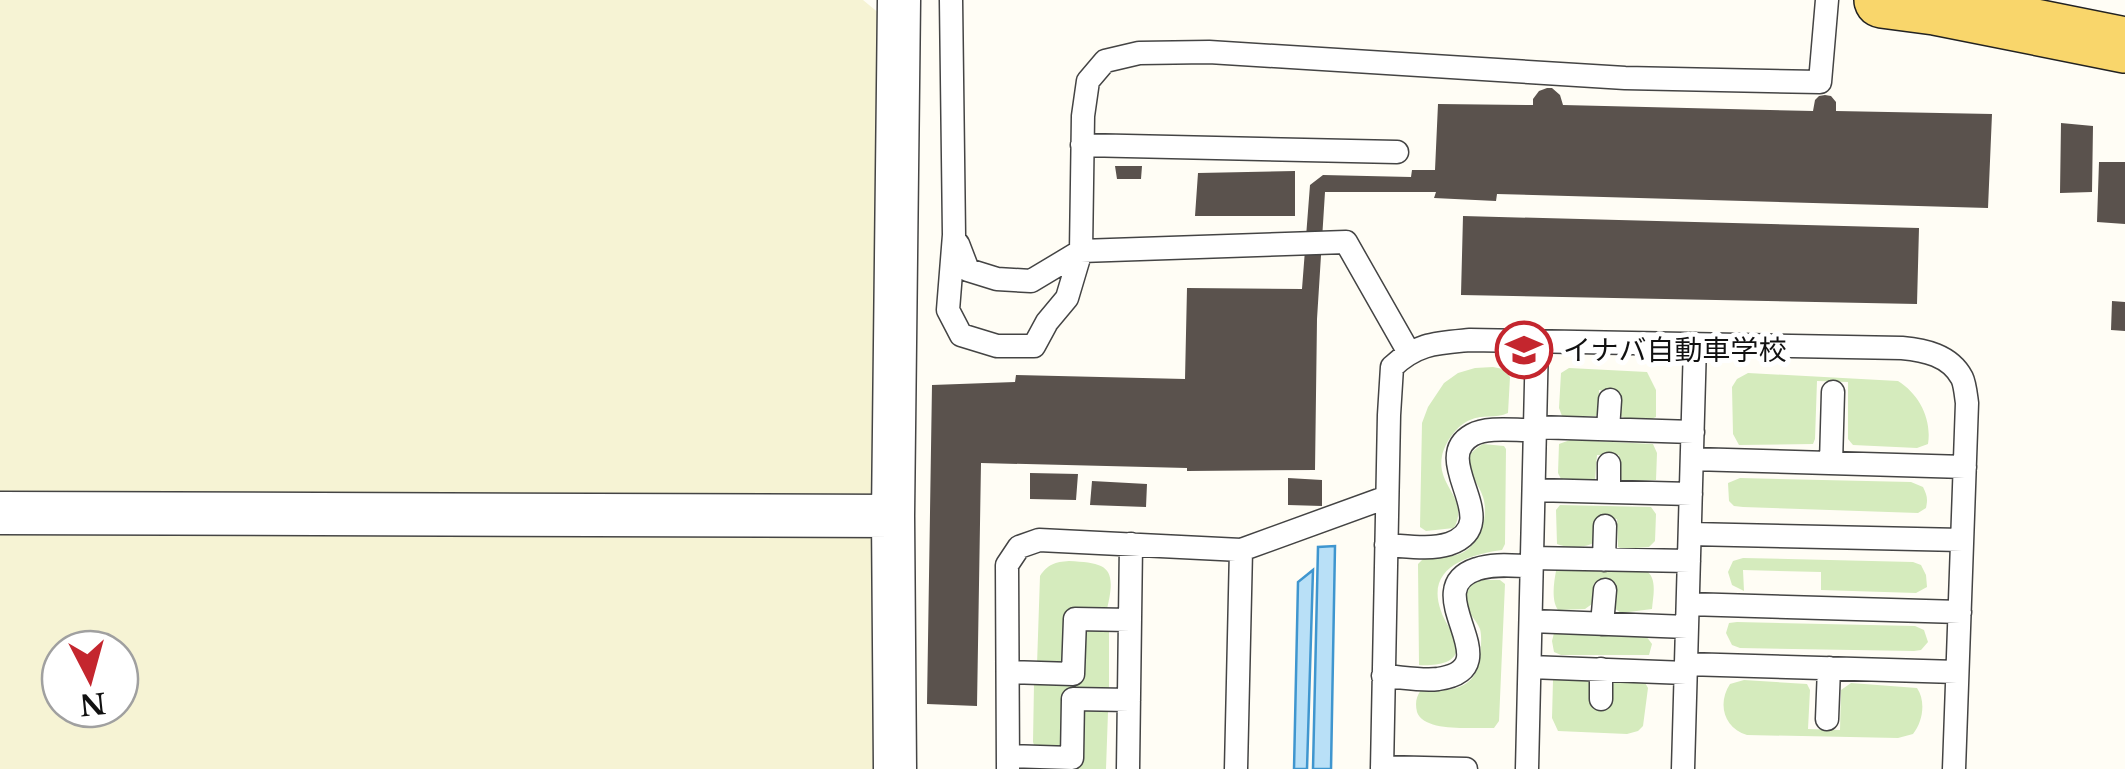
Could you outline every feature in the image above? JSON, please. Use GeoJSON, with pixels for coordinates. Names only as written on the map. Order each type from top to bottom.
{"type":"FeatureCollection","features":[{"type":"Feature","properties":{"kind":"main road"},"geometry":{"type":"LineString","coordinates":[[1882,0],[2125,46]]}},
{"type":"Feature","properties":{"kind":"street"},"geometry":{"type":"LineString","coordinates":[[895,769],[893,516],[899,0]]}},
{"type":"Feature","properties":{"kind":"street"},"geometry":{"type":"LineString","coordinates":[[0,512],[893,516]]}},
{"type":"Feature","properties":{"kind":"lane"},"geometry":{"type":"LineString","coordinates":[[951,0],[954,234],[948,310],[961,335],[996,346],[1034,346],[1067,298],[1081,251],[1082,145],[1088,81],[1105,61],[1139,53],[1209,52],[1625,78],[1820,82],[1827,0]]}},
{"type":"Feature","properties":{"kind":"lane"},"geometry":{"type":"LineString","coordinates":[[1082,145],[1398,152]]}},
{"type":"Feature","properties":{"kind":"lane"},"geometry":{"type":"LineString","coordinates":[[954,234],[968,270],[997,279],[1030,280],[1081,251],[1346,242],[1408,352]]}},
{"type":"Feature","properties":{"kind":"lane"},"geometry":{"type":"LineString","coordinates":[[1466,769],[1382,768],[1392,368],[1408,352],[1470,340],[1926,350],[1946,360],[1962,378],[1967,403],[1954,769]]}},
{"type":"Feature","properties":{"kind":"lane"},"geometry":{"type":"LineString","coordinates":[[1527,769],[1538,341]]}},
{"type":"Feature","properties":{"kind":"lane"},"geometry":{"type":"LineString","coordinates":[[1683,769],[1695,344]]}},
{"type":"Feature","properties":{"kind":"lane"},"geometry":{"type":"LineString","coordinates":[[1831,463],[1833,392]]}},
{"type":"Feature","properties":{"kind":"lane"},"geometry":{"type":"LineString","coordinates":[[1608,429],[1610,400]]}},
{"type":"Feature","properties":{"kind":"lane"},"geometry":{"type":"LineString","coordinates":[[1386,545],[1450,544],[1470,526],[1474,516],[1458,456],[1463,443],[1472,435],[1535,429],[1693,432]]}},
{"type":"Feature","properties":{"kind":"lane"},"geometry":{"type":"LineString","coordinates":[[1692,459],[1964,467]]}},
{"type":"Feature","properties":{"kind":"lane"},"geometry":{"type":"LineString","coordinates":[[1609,492],[1610,464]]}},
{"type":"Feature","properties":{"kind":"lane"},"geometry":{"type":"LineString","coordinates":[[1534,490],[1691,494]]}},
{"type":"Feature","properties":{"kind":"lane"},"geometry":{"type":"LineString","coordinates":[[1129,700],[1074,699],[1072,758],[1008,763],[1007,565],[1019,546],[1039,540],[1241,550],[1387,497]]}},
{"type":"Feature","properties":{"kind":"lane"},"geometry":{"type":"LineString","coordinates":[[1604,560],[1605,526]]}},
{"type":"Feature","properties":{"kind":"lane"},"geometry":{"type":"LineString","coordinates":[[1690,534],[1962,540]]}},
{"type":"Feature","properties":{"kind":"lane"},"geometry":{"type":"LineString","coordinates":[[1128,769],[1131,544]]}},
{"type":"Feature","properties":{"kind":"lane"},"geometry":{"type":"LineString","coordinates":[[1236,769],[1241,550]]}},
{"type":"Feature","properties":{"kind":"lane"},"geometry":{"type":"LineString","coordinates":[[1383,676],[1440,678],[1463,666],[1469,643],[1454,607],[1457,584],[1477,568],[1532,562],[1689,561]]}},
{"type":"Feature","properties":{"kind":"lane"},"geometry":{"type":"LineString","coordinates":[[1602,624],[1605,590]]}},
{"type":"Feature","properties":{"kind":"lane"},"geometry":{"type":"LineString","coordinates":[[1531,621],[1602,624],[1688,615],[1960,612]]}},
{"type":"Feature","properties":{"kind":"lane"},"geometry":{"type":"LineString","coordinates":[[1008,672],[1073,674],[1075,619],[1130,620]]}},
{"type":"Feature","properties":{"kind":"lane"},"geometry":{"type":"LineString","coordinates":[[1530,666],[1601,670],[1829,668],[1958,672]]}},
{"type":"Feature","properties":{"kind":"lane"},"geometry":{"type":"LineString","coordinates":[[1827,718],[1829,668]]}},
{"type":"Feature","properties":{"kind":"lane"},"geometry":{"type":"LineString","coordinates":[[1601,670],[1601,699]]}},
{"type":"Feature","properties":{"kind":"shaded area"},"geometry":{"type":"Polygon","coordinates":[[[0,0],[863,0],[886,19],[882,497],[0,502],[0,0]]]}},
{"type":"Feature","properties":{"kind":"shaded area"},"geometry":{"type":"Polygon","coordinates":[[[0,524],[875,532],[879,769],[0,769],[0,524]]]}},
{"type":"Feature","properties":{"kind":"green space"},"geometry":{"type":"Polygon","coordinates":[[[1569,368],[1647,372],[1656,390],[1656,417],[1622,417],[1620,392],[1599,390],[1596,416],[1562,416],[1561,373],[1569,368]]]}},
{"type":"Feature","properties":{"kind":"green space"},"geometry":{"type":"Polygon","coordinates":[[[1503,369],[1510,377],[1508,413],[1470,420],[1452,435],[1441,467],[1456,500],[1458,518],[1454,528],[1426,531],[1420,527],[1422,423],[1428,407],[1444,383],[1458,373],[1503,369]]]}},
{"type":"Feature","properties":{"kind":"green space"},"geometry":{"type":"Polygon","coordinates":[[[1748,373],[1898,381],[1922,408],[1928,425],[1928,444],[1917,448],[1853,445],[1848,439],[1848,382],[1817,381],[1813,444],[1739,445],[1733,434],[1732,387],[1748,373]]]}},
{"type":"Feature","properties":{"kind":"green space"},"geometry":{"type":"Polygon","coordinates":[[[1570,440],[1653,444],[1657,453],[1656,480],[1623,482],[1618,478],[1619,455],[1597,455],[1595,480],[1562,481],[1558,473],[1559,444],[1570,440]]]}},
{"type":"Feature","properties":{"kind":"green space"},"geometry":{"type":"Polygon","coordinates":[[[1483,444],[1506,449],[1505,544],[1502,550],[1476,555],[1444,574],[1438,596],[1457,648],[1446,662],[1419,665],[1418,564],[1423,559],[1462,553],[1479,536],[1485,504],[1468,463],[1483,444]]]}},
{"type":"Feature","properties":{"kind":"green space"},"geometry":{"type":"Polygon","coordinates":[[[1740,478],[1911,482],[1923,487],[1927,505],[1918,513],[1734,506],[1729,501],[1728,483],[1740,478]]]}},
{"type":"Feature","properties":{"kind":"green space"},"geometry":{"type":"Polygon","coordinates":[[[1560,505],[1651,507],[1656,514],[1655,541],[1649,547],[1622,549],[1618,547],[1617,519],[1596,519],[1593,543],[1575,547],[1557,544],[1556,510],[1560,505]]]}},
{"type":"Feature","properties":{"kind":"green space"},"geometry":{"type":"Polygon","coordinates":[[[1743,558],[1913,562],[1921,565],[1927,587],[1916,593],[1821,590],[1821,572],[1743,570],[1744,591],[1732,585],[1728,572],[1733,561],[1743,558]]]}},
{"type":"Feature","properties":{"kind":"green space"},"geometry":{"type":"Polygon","coordinates":[[[1093,563],[1106,570],[1111,584],[1107,609],[1067,611],[1066,666],[1037,665],[1040,576],[1052,564],[1093,563]]]}},
{"type":"Feature","properties":{"kind":"green space"},"geometry":{"type":"Polygon","coordinates":[[[1645,570],[1653,582],[1652,609],[1621,613],[1614,608],[1615,583],[1594,583],[1592,604],[1585,609],[1558,610],[1554,586],[1556,571],[1645,570]]]}},
{"type":"Feature","properties":{"kind":"green space"},"geometry":{"type":"Polygon","coordinates":[[[1475,580],[1500,580],[1505,584],[1499,721],[1494,728],[1439,726],[1422,719],[1416,700],[1421,690],[1452,689],[1474,675],[1481,632],[1466,601],[1475,580]]]}},
{"type":"Feature","properties":{"kind":"green space"},"geometry":{"type":"Polygon","coordinates":[[[1729,623],[1915,626],[1924,630],[1928,642],[1914,651],[1740,648],[1732,645],[1726,633],[1729,623]]]}},
{"type":"Feature","properties":{"kind":"green space"},"geometry":{"type":"Polygon","coordinates":[[[1081,625],[1109,631],[1109,691],[1067,692],[1065,750],[1035,748],[1034,684],[1079,681],[1081,625]]]}},
{"type":"Feature","properties":{"kind":"green space"},"geometry":{"type":"Polygon","coordinates":[[[1554,633],[1646,636],[1652,644],[1649,655],[1561,655],[1554,652],[1554,633]]]}},
{"type":"Feature","properties":{"kind":"green space"},"geometry":{"type":"Polygon","coordinates":[[[1586,677],[1592,706],[1612,705],[1616,679],[1643,679],[1648,688],[1643,726],[1627,734],[1558,731],[1552,718],[1553,680],[1586,677]]]}},
{"type":"Feature","properties":{"kind":"green space"},"geometry":{"type":"Polygon","coordinates":[[[1744,680],[1807,684],[1808,729],[1840,730],[1841,690],[1851,683],[1917,688],[1922,699],[1921,718],[1913,734],[1898,738],[1747,735],[1728,721],[1724,707],[1730,684],[1744,680]]]}},
{"type":"Feature","properties":{"kind":"green space"},"geometry":{"type":"Polygon","coordinates":[[[1078,708],[1105,708],[1108,712],[1106,769],[1034,769],[1078,766],[1078,708]]]}},
{"type":"Feature","properties":{"kind":"water"},"geometry":{"type":"Polygon","coordinates":[[[1335,546],[1331,769],[1313,769],[1318,547],[1335,546]]]}},
{"type":"Feature","properties":{"kind":"water"},"geometry":{"type":"Polygon","coordinates":[[[1313,570],[1307,769],[1294,769],[1298,582],[1313,570]]]}},
{"type":"Feature","properties":{"kind":"building"},"geometry":{"type":"Polygon","coordinates":[[[1547,88],[1560,95],[1563,105],[1813,111],[1815,100],[1825,95],[1836,102],[1836,111],[1992,114],[1988,208],[1497,194],[1496,201],[1434,198],[1436,192],[1325,192],[1317,319],[1315,470],[1187,471],[981,463],[977,706],[927,704],[932,385],[1015,382],[1016,375],[1185,379],[1187,288],[1302,289],[1310,185],[1323,175],[1411,177],[1412,170],[1435,170],[1438,104],[1533,105],[1539,91],[1547,88]]]}},
{"type":"Feature","properties":{"kind":"building"},"geometry":{"type":"Polygon","coordinates":[[[2061,123],[2093,126],[2092,192],[2060,193],[2061,123]]]}},
{"type":"Feature","properties":{"kind":"building"},"geometry":{"type":"Polygon","coordinates":[[[2099,162],[2125,162],[2125,224],[2097,222],[2099,162]]]}},
{"type":"Feature","properties":{"kind":"building"},"geometry":{"type":"Polygon","coordinates":[[[1115,166],[1142,166],[1141,179],[1117,179],[1115,166]]]}},
{"type":"Feature","properties":{"kind":"building"},"geometry":{"type":"Polygon","coordinates":[[[1295,171],[1295,216],[1195,216],[1198,173],[1295,171]]]}},
{"type":"Feature","properties":{"kind":"building"},"geometry":{"type":"Polygon","coordinates":[[[1463,216],[1919,228],[1917,304],[1461,295],[1463,216]]]}},
{"type":"Feature","properties":{"kind":"building"},"geometry":{"type":"Polygon","coordinates":[[[2112,301],[2125,302],[2125,331],[2111,330],[2112,301]]]}},
{"type":"Feature","properties":{"kind":"building"},"geometry":{"type":"Polygon","coordinates":[[[1030,473],[1078,474],[1076,500],[1030,499],[1030,473]]]}},
{"type":"Feature","properties":{"kind":"building"},"geometry":{"type":"Polygon","coordinates":[[[1288,478],[1322,480],[1322,506],[1288,505],[1288,478]]]}},
{"type":"Feature","properties":{"kind":"building"},"geometry":{"type":"Polygon","coordinates":[[[1092,481],[1147,484],[1146,507],[1090,505],[1092,481]]]}},
{"type":"Feature","properties":{"kind":"place","name":"イナバ自動車学校"},"geometry":{"type":"Point","coordinates":[1524,350]}}]}
